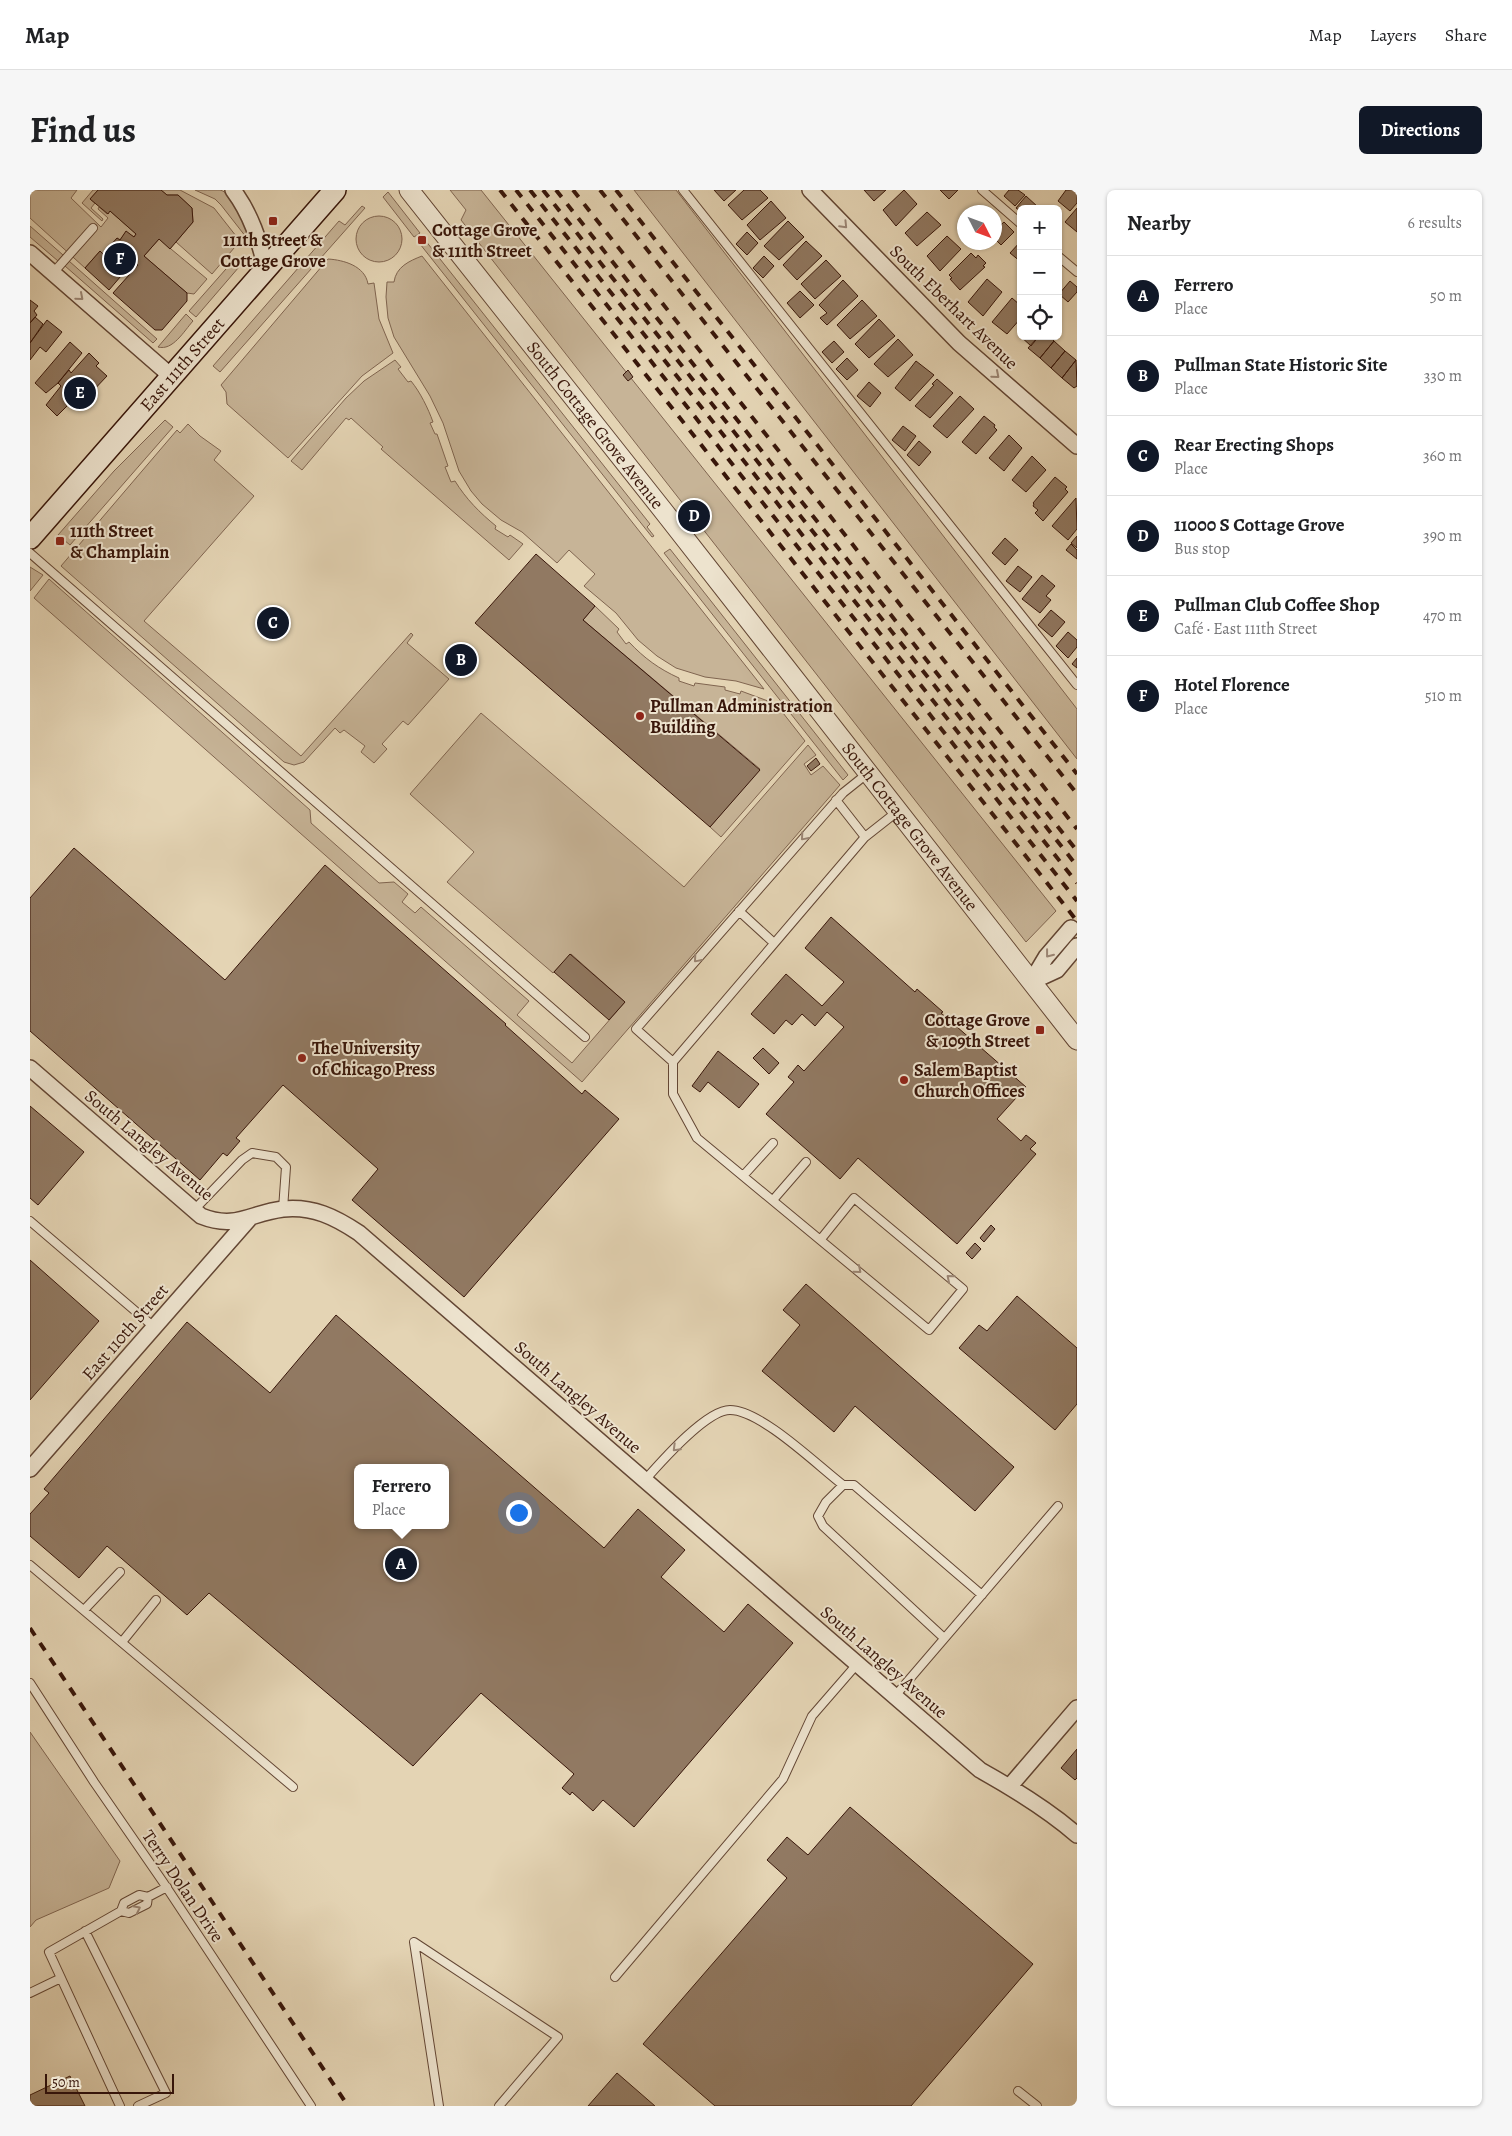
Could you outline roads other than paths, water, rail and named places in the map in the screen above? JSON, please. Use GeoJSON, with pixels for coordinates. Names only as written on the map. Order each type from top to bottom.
{"type":"FeatureCollection","features":[{"type":"Feature","properties":{"kind":"main road","name":"East 111th Street"},"geometry":{"type":"LineString","coordinates":[[30,538],[335,190]]}},
{"type":"Feature","properties":{"kind":"street"},"geometry":{"type":"LineString","coordinates":[[233,190],[242,202],[254,226],[266,269]]}},
{"type":"Feature","properties":{"kind":"street","name":"South Cottage Grove Avenue"},"geometry":{"type":"LineString","coordinates":[[409,190],[1077,1040]]}},
{"type":"Feature","properties":{"kind":"street","name":"South Eberhart Avenue"},"geometry":{"type":"LineString","coordinates":[[810,190],[959,344],[1077,446]]}},
{"type":"Feature","properties":{"kind":"street"},"geometry":{"type":"LineString","coordinates":[[30,253],[171,376]]}},
{"type":"Feature","properties":{"kind":"street"},"geometry":{"type":"LineString","coordinates":[[1031,982],[1046,957],[1071,928]]}},
{"type":"Feature","properties":{"kind":"street"},"geometry":{"type":"LineString","coordinates":[[1031,982],[1056,970],[1077,946]]}},
{"type":"Feature","properties":{"kind":"street","name":"South Langley Avenue"},"geometry":{"type":"LineString","coordinates":[[30,1068],[193,1211],[214,1222],[229,1223],[283,1209],[302,1209],[322,1212],[359,1233],[980,1770],[1010,1786],[1054,1815],[1077,1835]]}},
{"type":"Feature","properties":{"kind":"street","name":"East 110th Street"},"geometry":{"type":"LineString","coordinates":[[30,1469],[249,1219]]}},
{"type":"Feature","properties":{"kind":"street"},"geometry":{"type":"LineString","coordinates":[[1010,1786],[1077,1708]]}},
{"type":"Feature","properties":{"kind":"lane"},"geometry":{"type":"LineString","coordinates":[[683,190],[1077,685]]}},
{"type":"Feature","properties":{"kind":"lane"},"geometry":{"type":"LineString","coordinates":[[982,190],[1017,221]]}},
{"type":"Feature","properties":{"kind":"lane"},"geometry":{"type":"LineString","coordinates":[[53,273],[93,228]]}},
{"type":"Feature","properties":{"kind":"lane"},"geometry":{"type":"LineString","coordinates":[[1062,259],[1077,272]]}},
{"type":"Feature","properties":{"kind":"lane"},"geometry":{"type":"LineString","coordinates":[[30,553],[585,1037]]}},
{"type":"Feature","properties":{"kind":"lane"},"geometry":{"type":"LineString","coordinates":[[673,1062],[636,1028],[836,800],[868,773]]}},
{"type":"Feature","properties":{"kind":"lane"},"geometry":{"type":"LineString","coordinates":[[836,800],[865,837]]}},
{"type":"Feature","properties":{"kind":"lane"},"geometry":{"type":"LineString","coordinates":[[821,1239],[854,1198],[963,1289],[929,1330],[697,1138],[673,1094],[673,1062],[865,837],[898,811]]}},
{"type":"Feature","properties":{"kind":"lane"},"geometry":{"type":"LineString","coordinates":[[739,911],[774,942]]}},
{"type":"Feature","properties":{"kind":"lane"},"geometry":{"type":"LineString","coordinates":[[743,1176],[773,1143]]}},
{"type":"Feature","properties":{"kind":"lane"},"geometry":{"type":"LineString","coordinates":[[193,1211],[236,1166],[252,1153],[276,1157],[286,1167],[283,1209]]}},
{"type":"Feature","properties":{"kind":"lane"},"geometry":{"type":"LineString","coordinates":[[773,1200],[806,1162]]}},
{"type":"Feature","properties":{"kind":"lane"},"geometry":{"type":"LineString","coordinates":[[30,1221],[154,1327]]}},
{"type":"Feature","properties":{"kind":"lane"},"geometry":{"type":"LineString","coordinates":[[645,1480],[681,1443],[709,1418],[729,1410],[752,1416],[770,1427],[843,1485],[854,1485],[982,1595]]}},
{"type":"Feature","properties":{"kind":"lane"},"geometry":{"type":"LineString","coordinates":[[843,1485],[826,1502],[818,1516],[823,1526],[944,1638]]}},
{"type":"Feature","properties":{"kind":"lane"},"geometry":{"type":"LineString","coordinates":[[895,1696],[1058,1506]]}},
{"type":"Feature","properties":{"kind":"lane"},"geometry":{"type":"LineString","coordinates":[[30,1564],[293,1787]]}},
{"type":"Feature","properties":{"kind":"lane"},"geometry":{"type":"LineString","coordinates":[[84,1610],[120,1572]]}},
{"type":"Feature","properties":{"kind":"lane"},"geometry":{"type":"LineString","coordinates":[[122,1642],[156,1600]]}},
{"type":"Feature","properties":{"kind":"lane"},"geometry":{"type":"LineString","coordinates":[[615,1977],[783,1779],[812,1716],[858,1663]]}},
{"type":"Feature","properties":{"kind":"lane","name":"Terry Dolan Drive"},"geometry":{"type":"LineString","coordinates":[[30,1683],[311,2106]]}},
{"type":"Feature","properties":{"kind":"lane"},"geometry":{"type":"LineString","coordinates":[[120,2106],[49,1952],[121,1911],[129,1913],[147,1904],[148,1897],[167,1887]]}},
{"type":"Feature","properties":{"kind":"lane"},"geometry":{"type":"LineString","coordinates":[[85,1931],[166,2093],[138,2106]]}},
{"type":"Feature","properties":{"kind":"lane"},"geometry":{"type":"LineString","coordinates":[[439,2106],[414,1942],[558,2037],[499,2106]]}},
{"type":"Feature","properties":{"kind":"lane"},"geometry":{"type":"LineString","coordinates":[[30,1993],[61,1978]]}},
{"type":"Feature","properties":{"kind":"lane"},"geometry":{"type":"LineString","coordinates":[[1018,2091],[1037,2106]]}},
{"type":"Feature","properties":{"kind":"railway"},"geometry":{"type":"LineString","coordinates":[[500,190],[1077,921]]}},
{"type":"Feature","properties":{"kind":"railway"},"geometry":{"type":"LineString","coordinates":[[516,190],[1077,901]]}},
{"type":"Feature","properties":{"kind":"railway"},"geometry":{"type":"LineString","coordinates":[[530,190],[1077,883]]}},
{"type":"Feature","properties":{"kind":"railway"},"geometry":{"type":"LineString","coordinates":[[543,190],[1077,866]]}},
{"type":"Feature","properties":{"kind":"railway"},"geometry":{"type":"LineString","coordinates":[[556,190],[1077,851]]}},
{"type":"Feature","properties":{"kind":"railway"},"geometry":{"type":"LineString","coordinates":[[573,190],[1077,829]]}},
{"type":"Feature","properties":{"kind":"railway"},"geometry":{"type":"LineString","coordinates":[[600,190],[1077,794]]}},
{"type":"Feature","properties":{"kind":"railway"},"geometry":{"type":"LineString","coordinates":[[616,190],[1077,774]]}},
{"type":"Feature","properties":{"kind":"railway"},"geometry":{"type":"LineString","coordinates":[[30,1628],[348,2106]]}},
{"type":"Feature","properties":{"kind":"place","name":"111th Street & Cottage Grove"},"geometry":{"type":"Point","coordinates":[273,221]}},
{"type":"Feature","properties":{"kind":"place","name":"Cottage Grove & 111th Street"},"geometry":{"type":"Point","coordinates":[422,240]}},
{"type":"Feature","properties":{"kind":"place","name":"Hotel Florence"},"geometry":{"type":"Point","coordinates":[120,259]}},
{"type":"Feature","properties":{"kind":"place","name":"Pullman Club Coffee Shop"},"geometry":{"type":"Point","coordinates":[80,393]}},
{"type":"Feature","properties":{"kind":"place","name":"11000 S Cottage Grove"},"geometry":{"type":"Point","coordinates":[694,516]}},
{"type":"Feature","properties":{"kind":"place","name":"111th Street & Champlain"},"geometry":{"type":"Point","coordinates":[60,541]}},
{"type":"Feature","properties":{"kind":"place","name":"Rear Erecting Shops"},"geometry":{"type":"Point","coordinates":[273,623]}},
{"type":"Feature","properties":{"kind":"place","name":"Pullman State Historic Site"},"geometry":{"type":"Point","coordinates":[461,660]}},
{"type":"Feature","properties":{"kind":"place","name":"Pullman Administration Building"},"geometry":{"type":"Point","coordinates":[640,716]}},
{"type":"Feature","properties":{"kind":"place","name":"Cottage Grove & 109th Street"},"geometry":{"type":"Point","coordinates":[1040,1030]}},
{"type":"Feature","properties":{"kind":"place","name":"The University of Chicago Press"},"geometry":{"type":"Point","coordinates":[302,1058]}},
{"type":"Feature","properties":{"kind":"place","name":"Salem Baptist Church Offices"},"geometry":{"type":"Point","coordinates":[904,1080]}},
{"type":"Feature","properties":{"kind":"place","name":"Ferrero"},"geometry":{"type":"Point","coordinates":[401,1564]}}]}
